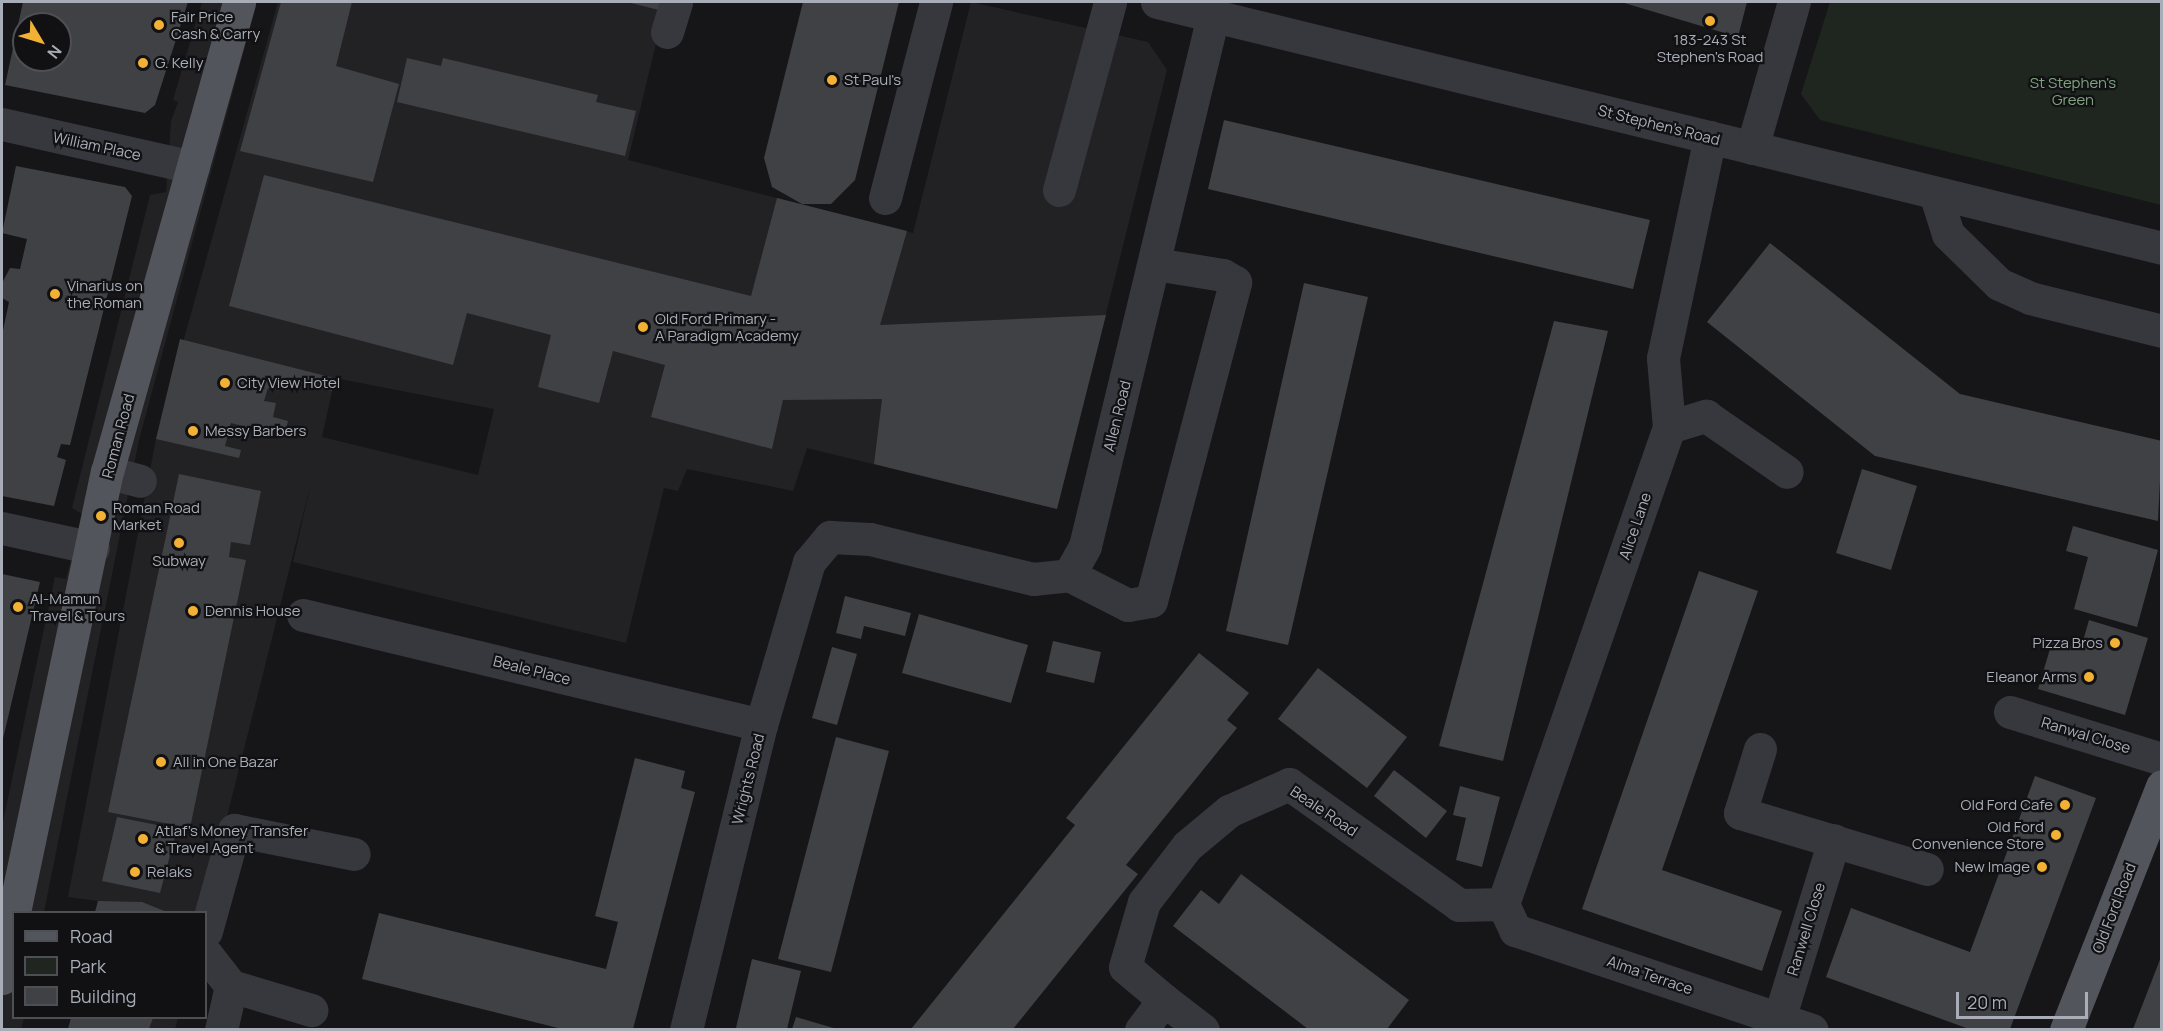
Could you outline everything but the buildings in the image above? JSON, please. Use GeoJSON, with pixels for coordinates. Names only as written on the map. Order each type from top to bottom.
{"type":"FeatureCollection","features":[{"type":"Feature","properties":{"kind":"main road","name":"Roman Road"},"geometry":{"type":"LineString","coordinates":[[13,911],[93,548],[107,471],[239,2]]}},
{"type":"Feature","properties":{"kind":"main road","name":"Old Ford Road"},"geometry":{"type":"LineString","coordinates":[[2066,1029],[2162,786]]}},
{"type":"Feature","properties":{"kind":"main road","name":"Roman Road"},"geometry":{"type":"LineString","coordinates":[[2,978],[9,927]]}},
{"type":"Feature","properties":{"kind":"street"},"geometry":{"type":"LineString","coordinates":[[667,32],[676,2]]}},
{"type":"Feature","properties":{"kind":"street"},"geometry":{"type":"LineString","coordinates":[[885,198],[936,2]]}},
{"type":"Feature","properties":{"kind":"street"},"geometry":{"type":"LineString","coordinates":[[1059,190],[1110,2]]}},
{"type":"Feature","properties":{"kind":"street","name":"St Stephen's Road"},"geometry":{"type":"LineString","coordinates":[[1157,2],[2162,248]]}},
{"type":"Feature","properties":{"kind":"street"},"geometry":{"type":"LineString","coordinates":[[1752,148],[1794,2]]}},
{"type":"Feature","properties":{"kind":"street","name":"Allen Road"},"geometry":{"type":"LineString","coordinates":[[1069,575],[1085,546],[1155,264],[1213,16]]}},
{"type":"Feature","properties":{"kind":"street","name":"William Place"},"geometry":{"type":"LineString","coordinates":[[2,124],[194,167]]}},
{"type":"Feature","properties":{"kind":"street","name":"Alice Lane"},"geometry":{"type":"LineString","coordinates":[[1503,904],[1669,427],[1663,358],[1710,137]]}},
{"type":"Feature","properties":{"kind":"street"},"geometry":{"type":"LineString","coordinates":[[1935,193],[1948,234],[1998,284],[2030,298],[2162,331]]}},
{"type":"Feature","properties":{"kind":"street"},"geometry":{"type":"LineString","coordinates":[[1069,575],[1128,605],[1151,601],[1235,282],[1223,275],[1155,264]]}},
{"type":"Feature","properties":{"kind":"street"},"geometry":{"type":"LineString","coordinates":[[1669,427],[1706,416],[1787,472]]}},
{"type":"Feature","properties":{"kind":"street"},"geometry":{"type":"LineString","coordinates":[[107,471],[140,481]]}},
{"type":"Feature","properties":{"kind":"street"},"geometry":{"type":"LineString","coordinates":[[2,528],[93,548]]}},
{"type":"Feature","properties":{"kind":"street","name":"Wrights Road"},"geometry":{"type":"LineString","coordinates":[[686,1029],[761,725],[809,562],[830,537],[870,539],[1034,579],[1069,575]]}},
{"type":"Feature","properties":{"kind":"street","name":"Beale Place"},"geometry":{"type":"LineString","coordinates":[[303,615],[761,725]]}},
{"type":"Feature","properties":{"kind":"street","name":"Ranwal Close"},"geometry":{"type":"LineString","coordinates":[[2010,712],[2162,759]]}},
{"type":"Feature","properties":{"kind":"street"},"geometry":{"type":"LineString","coordinates":[[1760,749],[1740,813],[1927,869]]}},
{"type":"Feature","properties":{"kind":"street","name":"Beale Road"},"geometry":{"type":"LineString","coordinates":[[1164,999],[1125,967],[1144,902],[1187,846],[1229,811],[1289,784],[1459,905],[1503,904]]}},
{"type":"Feature","properties":{"kind":"street"},"geometry":{"type":"LineString","coordinates":[[207,927],[234,830],[354,854]]}},
{"type":"Feature","properties":{"kind":"street","name":"Ranwell Close"},"geometry":{"type":"LineString","coordinates":[[1779,1019],[1834,840]]}},
{"type":"Feature","properties":{"kind":"street","name":"Alma Terrace"},"geometry":{"type":"LineString","coordinates":[[1503,904],[1515,930],[1812,1029]]}},
{"type":"Feature","properties":{"kind":"street"},"geometry":{"type":"LineString","coordinates":[[207,955],[231,986],[311,1010]]}},
{"type":"Feature","properties":{"kind":"street"},"geometry":{"type":"LineString","coordinates":[[221,1029],[231,986]]}},
{"type":"Feature","properties":{"kind":"street"},"geometry":{"type":"LineString","coordinates":[[1141,1029],[1164,999],[1203,1029]]}},
{"type":"Feature","properties":{"kind":"shaded area","name":"Roman Road Market"},"geometry":{"type":"Polygon","coordinates":[[[202,2],[257,2],[139,440],[44,911],[12,911],[12,1019],[24,1019],[21,1029],[2,1030],[2,826],[55,577],[66,579],[82,514],[72,508],[150,195],[166,192],[171,121],[178,102],[173,100],[202,2]]]}},
{"type":"Feature","properties":{"kind":"shaded area","name":"Old Ford Primary - A Paradigm Academy"},"geometry":{"type":"Polygon","coordinates":[[[278,2],[666,2],[628,160],[913,233],[971,2],[1148,42],[1167,70],[1057,509],[807,448],[793,491],[687,469],[678,491],[664,488],[626,643],[293,562],[311,483],[203,911],[95,911],[98,901],[68,897],[156,439],[278,2]],[[335,378],[322,437],[478,475],[494,409],[335,378]]]}},
{"type":"Feature","properties":{"kind":"shaded area"},"geometry":{"type":"Polygon","coordinates":[[[71,1019],[178,1019],[175,1029],[68,1030],[71,1019]]]}},
{"type":"Feature","properties":{"kind":"green space","name":"St Stephen's Green"},"geometry":{"type":"Polygon","coordinates":[[[1830,2],[2161,2],[2161,205],[1820,120],[1801,94],[1830,2]]]}},
{"type":"Feature","properties":{"kind":"place","name":"183-243 St Stephen's Road"},"geometry":{"type":"Point","coordinates":[1710,21]}},
{"type":"Feature","properties":{"kind":"place","name":"Fair Price Cash & Carry"},"geometry":{"type":"Point","coordinates":[159,25]}},
{"type":"Feature","properties":{"kind":"place","name":"G. Kelly"},"geometry":{"type":"Point","coordinates":[143,63]}},
{"type":"Feature","properties":{"kind":"place","name":"St Paul's"},"geometry":{"type":"Point","coordinates":[832,80]}},
{"type":"Feature","properties":{"kind":"place","name":"Vinarius on the Roman"},"geometry":{"type":"Point","coordinates":[55,294]}},
{"type":"Feature","properties":{"kind":"place","name":"Old Ford Primary - A Paradigm Academy"},"geometry":{"type":"Point","coordinates":[643,327]}},
{"type":"Feature","properties":{"kind":"place","name":"City View Hotel"},"geometry":{"type":"Point","coordinates":[225,383]}},
{"type":"Feature","properties":{"kind":"place","name":"Messy Barbers"},"geometry":{"type":"Point","coordinates":[193,431]}},
{"type":"Feature","properties":{"kind":"place","name":"Roman Road Market"},"geometry":{"type":"Point","coordinates":[101,516]}},
{"type":"Feature","properties":{"kind":"place","name":"Subway"},"geometry":{"type":"Point","coordinates":[179,543]}},
{"type":"Feature","properties":{"kind":"place","name":"Al-Mamun Travel & Tours"},"geometry":{"type":"Point","coordinates":[18,607]}},
{"type":"Feature","properties":{"kind":"place","name":"Dennis House"},"geometry":{"type":"Point","coordinates":[193,611]}},
{"type":"Feature","properties":{"kind":"place","name":"Pizza Bros"},"geometry":{"type":"Point","coordinates":[2115,643]}},
{"type":"Feature","properties":{"kind":"place","name":"Eleanor Arms"},"geometry":{"type":"Point","coordinates":[2089,677]}},
{"type":"Feature","properties":{"kind":"place","name":"All in One Bazar"},"geometry":{"type":"Point","coordinates":[161,762]}},
{"type":"Feature","properties":{"kind":"place","name":"Old Ford Cafe"},"geometry":{"type":"Point","coordinates":[2065,805]}},
{"type":"Feature","properties":{"kind":"place","name":"Old Ford Convenience Store"},"geometry":{"type":"Point","coordinates":[2056,835]}},
{"type":"Feature","properties":{"kind":"place","name":"Atlaf's Money Transfer & Travel Agent"},"geometry":{"type":"Point","coordinates":[143,839]}},
{"type":"Feature","properties":{"kind":"place","name":"New Image"},"geometry":{"type":"Point","coordinates":[2042,867]}},
{"type":"Feature","properties":{"kind":"place","name":"Relaks"},"geometry":{"type":"Point","coordinates":[135,872]}}]}
